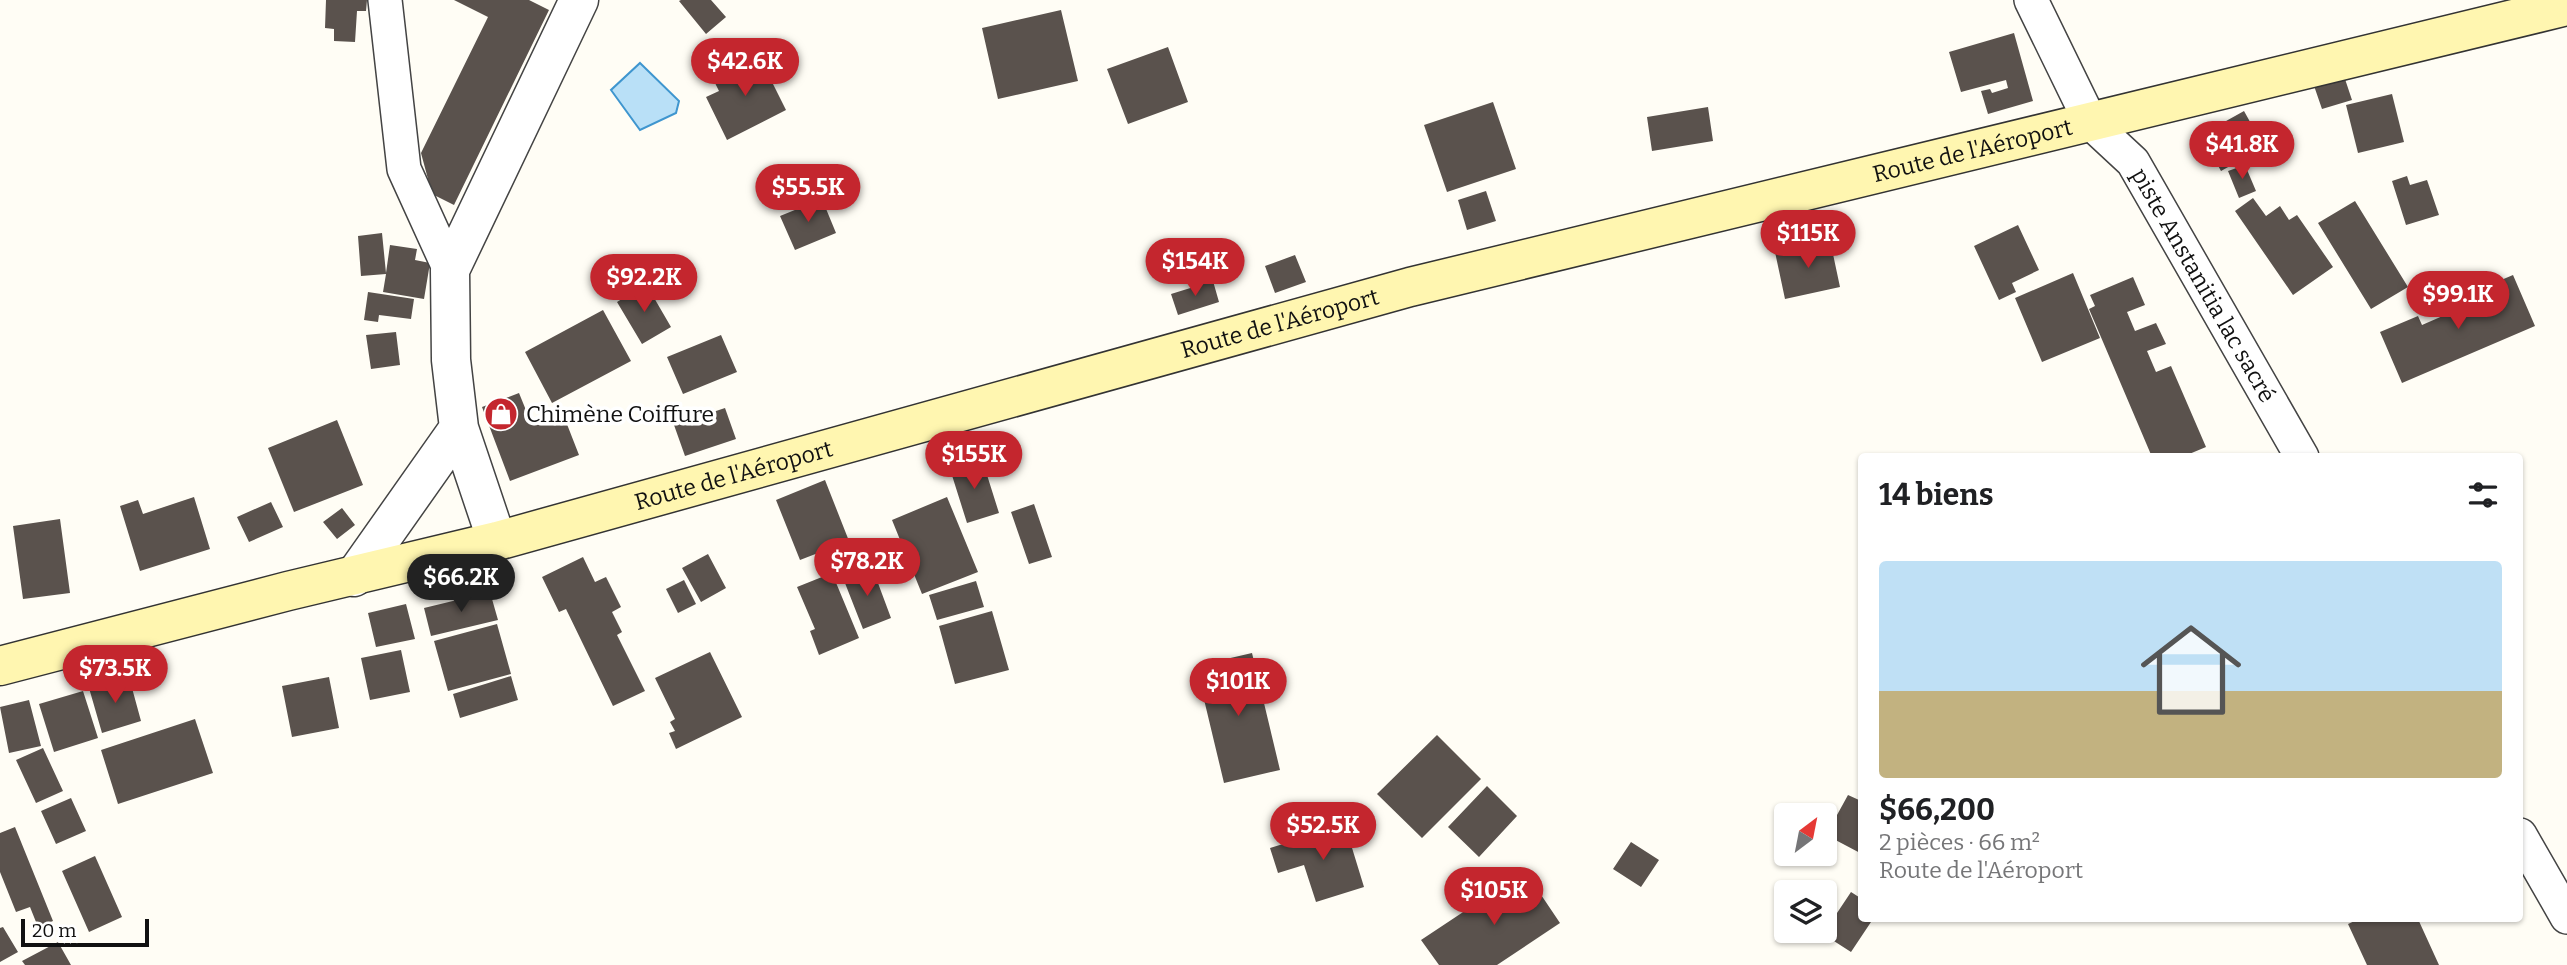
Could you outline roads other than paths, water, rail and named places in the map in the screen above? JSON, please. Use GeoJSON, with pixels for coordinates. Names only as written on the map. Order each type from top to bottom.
{"type":"FeatureCollection","features":[{"type":"Feature","properties":{"kind":"main road","name":"Route de l'Aéroport"},"geometry":{"type":"LineString","coordinates":[[0,666],[288,591],[497,541],[1410,287],[2567,6]]}},
{"type":"Feature","properties":{"kind":"street"},"geometry":{"type":"LineString","coordinates":[[385,0],[404,169],[450,270],[451,360],[459,428],[497,541]]}},
{"type":"Feature","properties":{"kind":"street"},"geometry":{"type":"LineString","coordinates":[[450,270],[579,0]]}},
{"type":"Feature","properties":{"kind":"street"},"geometry":{"type":"LineString","coordinates":[[2031,0],[2091,123]]}},
{"type":"Feature","properties":{"kind":"street","name":"piste Anstanitia lac sacré"},"geometry":{"type":"LineString","coordinates":[[2091,123],[2133,162],[2300,453]]}},
{"type":"Feature","properties":{"kind":"street"},"geometry":{"type":"LineString","coordinates":[[354,577],[459,428]]}},
{"type":"Feature","properties":{"kind":"street"},"geometry":{"type":"LineString","coordinates":[[2523,840],[2567,917]]}},
{"type":"Feature","properties":{"kind":"water"},"geometry":{"type":"Polygon","coordinates":[[[640,63],[679,101],[676,113],[640,130],[611,90],[640,63]]]}},
{"type":"Feature","properties":{"kind":"place","name":"Chimène Coiffure"},"geometry":{"type":"Point","coordinates":[501,414]}}]}
